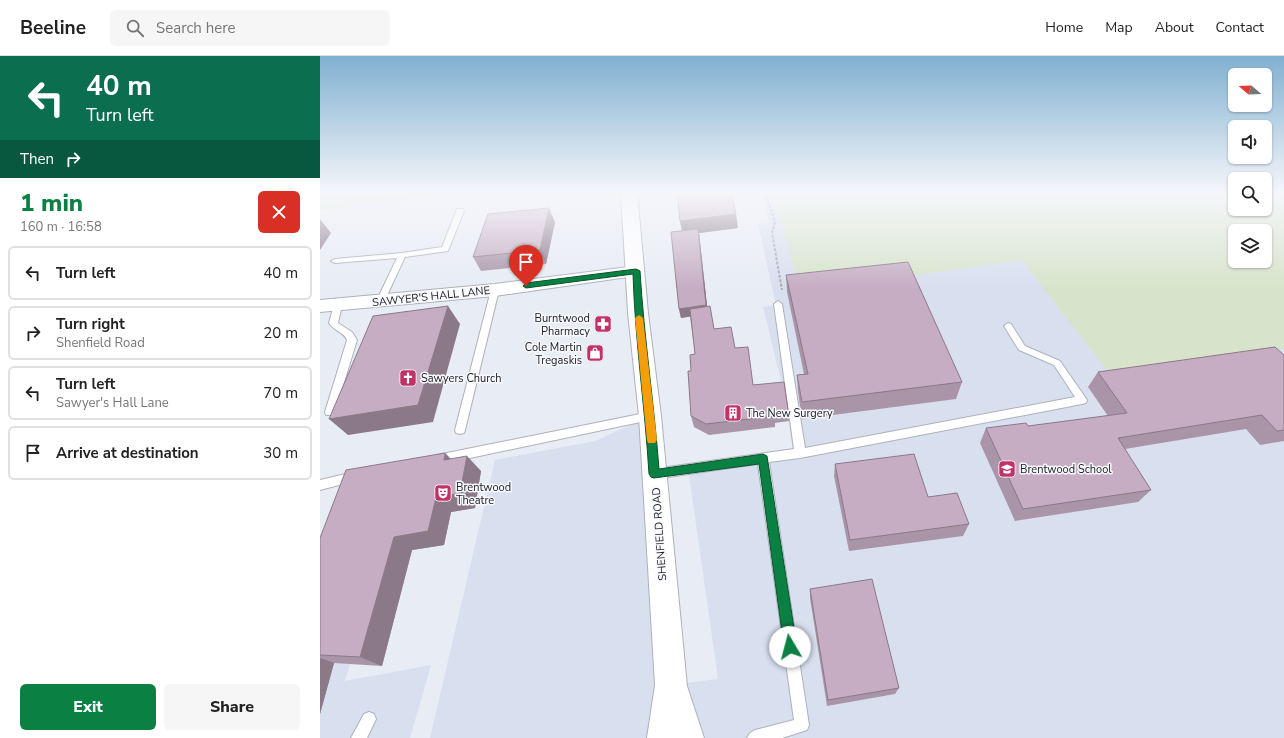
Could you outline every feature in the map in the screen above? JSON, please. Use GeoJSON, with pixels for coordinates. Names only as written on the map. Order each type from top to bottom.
{"type":"FeatureCollection","features":[{"type":"Feature","properties":{"kind":"main road","name":"SHENFIELD ROAD"},"geometry":{"type":"LineString","coordinates":[[632,224],[638,313],[650,416],[671,685],[664,738]]}},
{"type":"Feature","properties":{"kind":"main road","name":"SHENFIELD ROAD"},"geometry":{"type":"LineString","coordinates":[[671,685],[687,738]]}},
{"type":"Feature","properties":{"kind":"street","name":"SAWYER'S HALL LANE"},"geometry":{"type":"LineString","coordinates":[[320,306],[380,302],[495,290],[636,271]]}},
{"type":"Feature","properties":{"kind":"lane"},"geometry":{"type":"LineString","coordinates":[[334,261],[445,249],[455,224]]}},
{"type":"Feature","properties":{"kind":"lane"},"geometry":{"type":"LineString","coordinates":[[380,302],[402,254]]}},
{"type":"Feature","properties":{"kind":"lane"},"geometry":{"type":"LineString","coordinates":[[460,430],[495,290]]}},
{"type":"Feature","properties":{"kind":"lane"},"geometry":{"type":"LineString","coordinates":[[778,304],[800,453]]}},
{"type":"Feature","properties":{"kind":"lane"},"geometry":{"type":"LineString","coordinates":[[330,412],[352,340],[348,332],[335,326],[333,323],[338,305]]}},
{"type":"Feature","properties":{"kind":"lane"},"geometry":{"type":"LineString","coordinates":[[654,474],[800,453],[1082,400],[1058,363],[1022,348],[1008,326]]}},
{"type":"Feature","properties":{"kind":"lane"},"geometry":{"type":"LineString","coordinates":[[428,462],[650,416]]}},
{"type":"Feature","properties":{"kind":"lane"},"geometry":{"type":"LineString","coordinates":[[755,738],[802,725],[763,459]]}},
{"type":"Feature","properties":{"kind":"lane"},"geometry":{"type":"LineString","coordinates":[[320,485],[366,475]]}},
{"type":"Feature","properties":{"kind":"lane"},"geometry":{"type":"LineString","coordinates":[[359,738],[369,719]]}},
{"type":"Feature","properties":{"kind":"path"},"geometry":{"type":"LineString","coordinates":[[775,224],[772,233],[782,288],[778,304]]}},
{"type":"Feature","properties":{"kind":"shaded area","name":"Brentwood School"},"geometry":{"type":"Polygon","coordinates":[[[758,224],[1284,224],[1284,738],[430,738],[495,460],[595,441],[650,416],[671,685],[718,679],[689,475],[771,463],[794,457],[783,389],[763,307],[776,305],[758,224]]]}},
{"type":"Feature","properties":{"kind":"shaded area"},"geometry":{"type":"Polygon","coordinates":[[[387,535],[345,681],[431,665],[410,738],[320,738],[320,546],[387,535]]]}},
{"type":"Feature","properties":{"kind":"green space"},"geometry":{"type":"Polygon","coordinates":[[[782,224],[1284,224],[1284,349],[1108,372],[1022,260],[801,291],[782,224]]]}},
{"type":"Feature","properties":{"kind":"building"},"geometry":{"type":"Polygon","coordinates":[[[485,224],[546,224],[540,250],[473,257],[485,224]]]}},
{"type":"Feature","properties":{"kind":"building"},"geometry":{"type":"Polygon","coordinates":[[[698,229],[706,305],[679,309],[671,232],[698,229]]]}},
{"type":"Feature","properties":{"kind":"building"},"geometry":{"type":"Polygon","coordinates":[[[908,262],[962,382],[802,402],[797,375],[808,374],[786,275],[908,262]]]}},
{"type":"Feature","properties":{"kind":"building"},"geometry":{"type":"Polygon","coordinates":[[[448,306],[418,405],[329,419],[373,316],[448,306]]]}},
{"type":"Feature","properties":{"kind":"building"},"geometry":{"type":"Polygon","coordinates":[[[710,306],[714,329],[731,327],[735,348],[748,347],[753,385],[784,382],[788,410],[774,411],[775,416],[706,424],[691,416],[688,371],[691,371],[690,355],[695,354],[690,309],[710,306]]]}},
{"type":"Feature","properties":{"kind":"building"},"geometry":{"type":"Polygon","coordinates":[[[1275,347],[1284,355],[1284,430],[1277,431],[1262,415],[1118,438],[1151,490],[1023,509],[986,428],[1026,423],[1028,426],[1127,413],[1098,372],[1275,347]]]}},
{"type":"Feature","properties":{"kind":"building"},"geometry":{"type":"Polygon","coordinates":[[[445,453],[444,460],[467,456],[460,493],[436,498],[428,531],[394,537],[360,657],[320,655],[320,538],[346,470],[445,453]]]}},
{"type":"Feature","properties":{"kind":"building"},"geometry":{"type":"Polygon","coordinates":[[[914,454],[928,497],[957,493],[969,524],[850,540],[835,464],[914,454]]]}},
{"type":"Feature","properties":{"kind":"building"},"geometry":{"type":"Polygon","coordinates":[[[872,579],[899,688],[828,700],[810,589],[872,579]]]}},
{"type":"Feature","properties":{"kind":"slow traffic"},"geometry":{"type":"LineString","coordinates":[[639,318],[652,440]]}},
{"type":"Feature","properties":{"kind":"place","name":"Burntwood Pharmacy"},"geometry":{"type":"Point","coordinates":[603,324]}},
{"type":"Feature","properties":{"kind":"place","name":"Cole Martin Tregaskis"},"geometry":{"type":"Point","coordinates":[595,353]}},
{"type":"Feature","properties":{"kind":"place","name":"Sawyers Church"},"geometry":{"type":"Point","coordinates":[408,378]}},
{"type":"Feature","properties":{"kind":"place","name":"The New Surgery"},"geometry":{"type":"Point","coordinates":[733,413]}},
{"type":"Feature","properties":{"kind":"place","name":"Brentwood School"},"geometry":{"type":"Point","coordinates":[1007,469]}},
{"type":"Feature","properties":{"kind":"place","name":"Brentwood Theatre"},"geometry":{"type":"Point","coordinates":[443,493]}},
{"type":"Feature","properties":{"kind":"route"},"geometry":{"type":"LineString","coordinates":[[526,286],[636,271],[638,313],[650,416],[654,474],[763,459],[790,647]]}}]}
